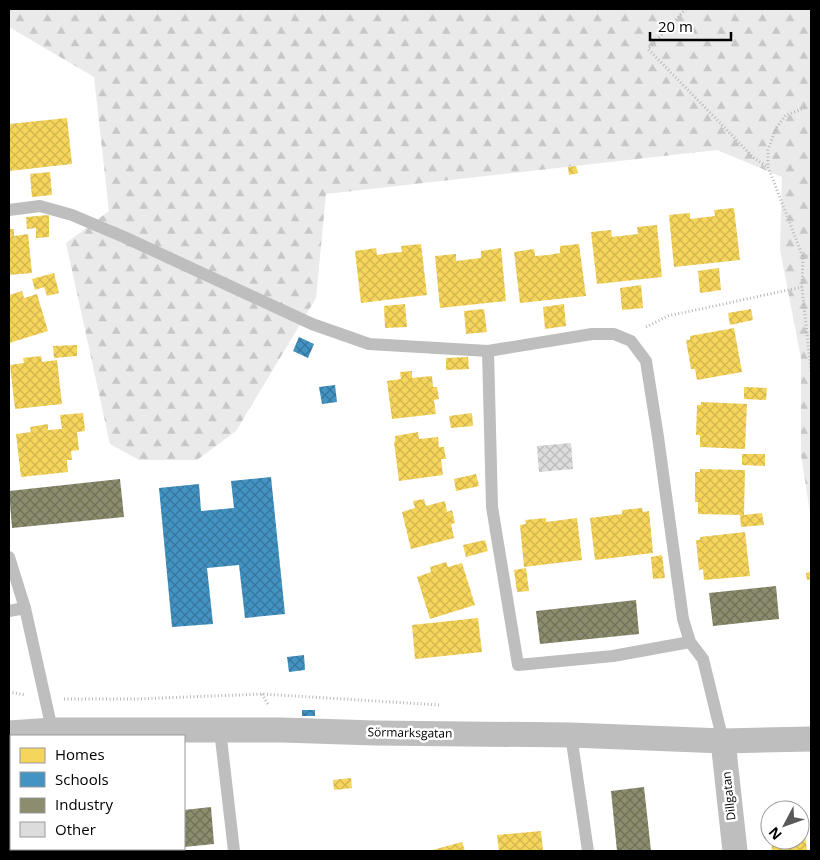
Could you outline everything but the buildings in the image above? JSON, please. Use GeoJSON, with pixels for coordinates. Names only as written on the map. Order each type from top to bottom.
{"type":"FeatureCollection","features":[{"type":"Feature","properties":{"kind":"street","name":"Sörmarksgatan"},"geometry":{"type":"LineString","coordinates":[[9,733],[282,730],[571,735],[723,741],[811,740]]}},
{"type":"Feature","properties":{"kind":"street","name":"Dillgatan"},"geometry":{"type":"LineString","coordinates":[[723,741],[735,851]]}},
{"type":"Feature","properties":{"kind":"lane"},"geometry":{"type":"LineString","coordinates":[[9,210],[40,206],[72,215],[312,324],[369,344],[488,351],[592,334],[614,334],[631,341],[646,362],[683,619],[690,642],[703,659],[723,741]]}},
{"type":"Feature","properties":{"kind":"lane"},"geometry":{"type":"LineString","coordinates":[[488,351],[492,507],[518,665],[613,656],[690,642]]}},
{"type":"Feature","properties":{"kind":"lane"},"geometry":{"type":"LineString","coordinates":[[9,557],[25,608],[53,733]]}},
{"type":"Feature","properties":{"kind":"lane"},"geometry":{"type":"LineString","coordinates":[[9,611],[25,608]]}},
{"type":"Feature","properties":{"kind":"lane"},"geometry":{"type":"LineString","coordinates":[[220,730],[234,851]]}},
{"type":"Feature","properties":{"kind":"lane"},"geometry":{"type":"LineString","coordinates":[[571,735],[588,851]]}},
{"type":"Feature","properties":{"kind":"path"},"geometry":{"type":"LineString","coordinates":[[686,9],[648,49],[754,158],[768,167]]}},
{"type":"Feature","properties":{"kind":"path"},"geometry":{"type":"LineString","coordinates":[[805,108],[786,115],[776,128],[768,150],[768,167],[802,257],[802,287],[811,371]]}},
{"type":"Feature","properties":{"kind":"path"},"geometry":{"type":"LineString","coordinates":[[802,257],[811,255]]}},
{"type":"Feature","properties":{"kind":"path"},"geometry":{"type":"LineString","coordinates":[[631,341],[643,328],[668,316],[802,287]]}},
{"type":"Feature","properties":{"kind":"path"},"geometry":{"type":"LineString","coordinates":[[45,698],[136,699],[262,694],[449,706]]}},
{"type":"Feature","properties":{"kind":"green space"},"geometry":{"type":"Polygon","coordinates":[[[9,9],[811,9],[811,519],[801,455],[801,358],[780,250],[782,177],[717,150],[326,194],[316,298],[236,431],[197,460],[139,460],[110,444],[66,243],[109,211],[94,77],[9,27],[9,9]]]}}]}
